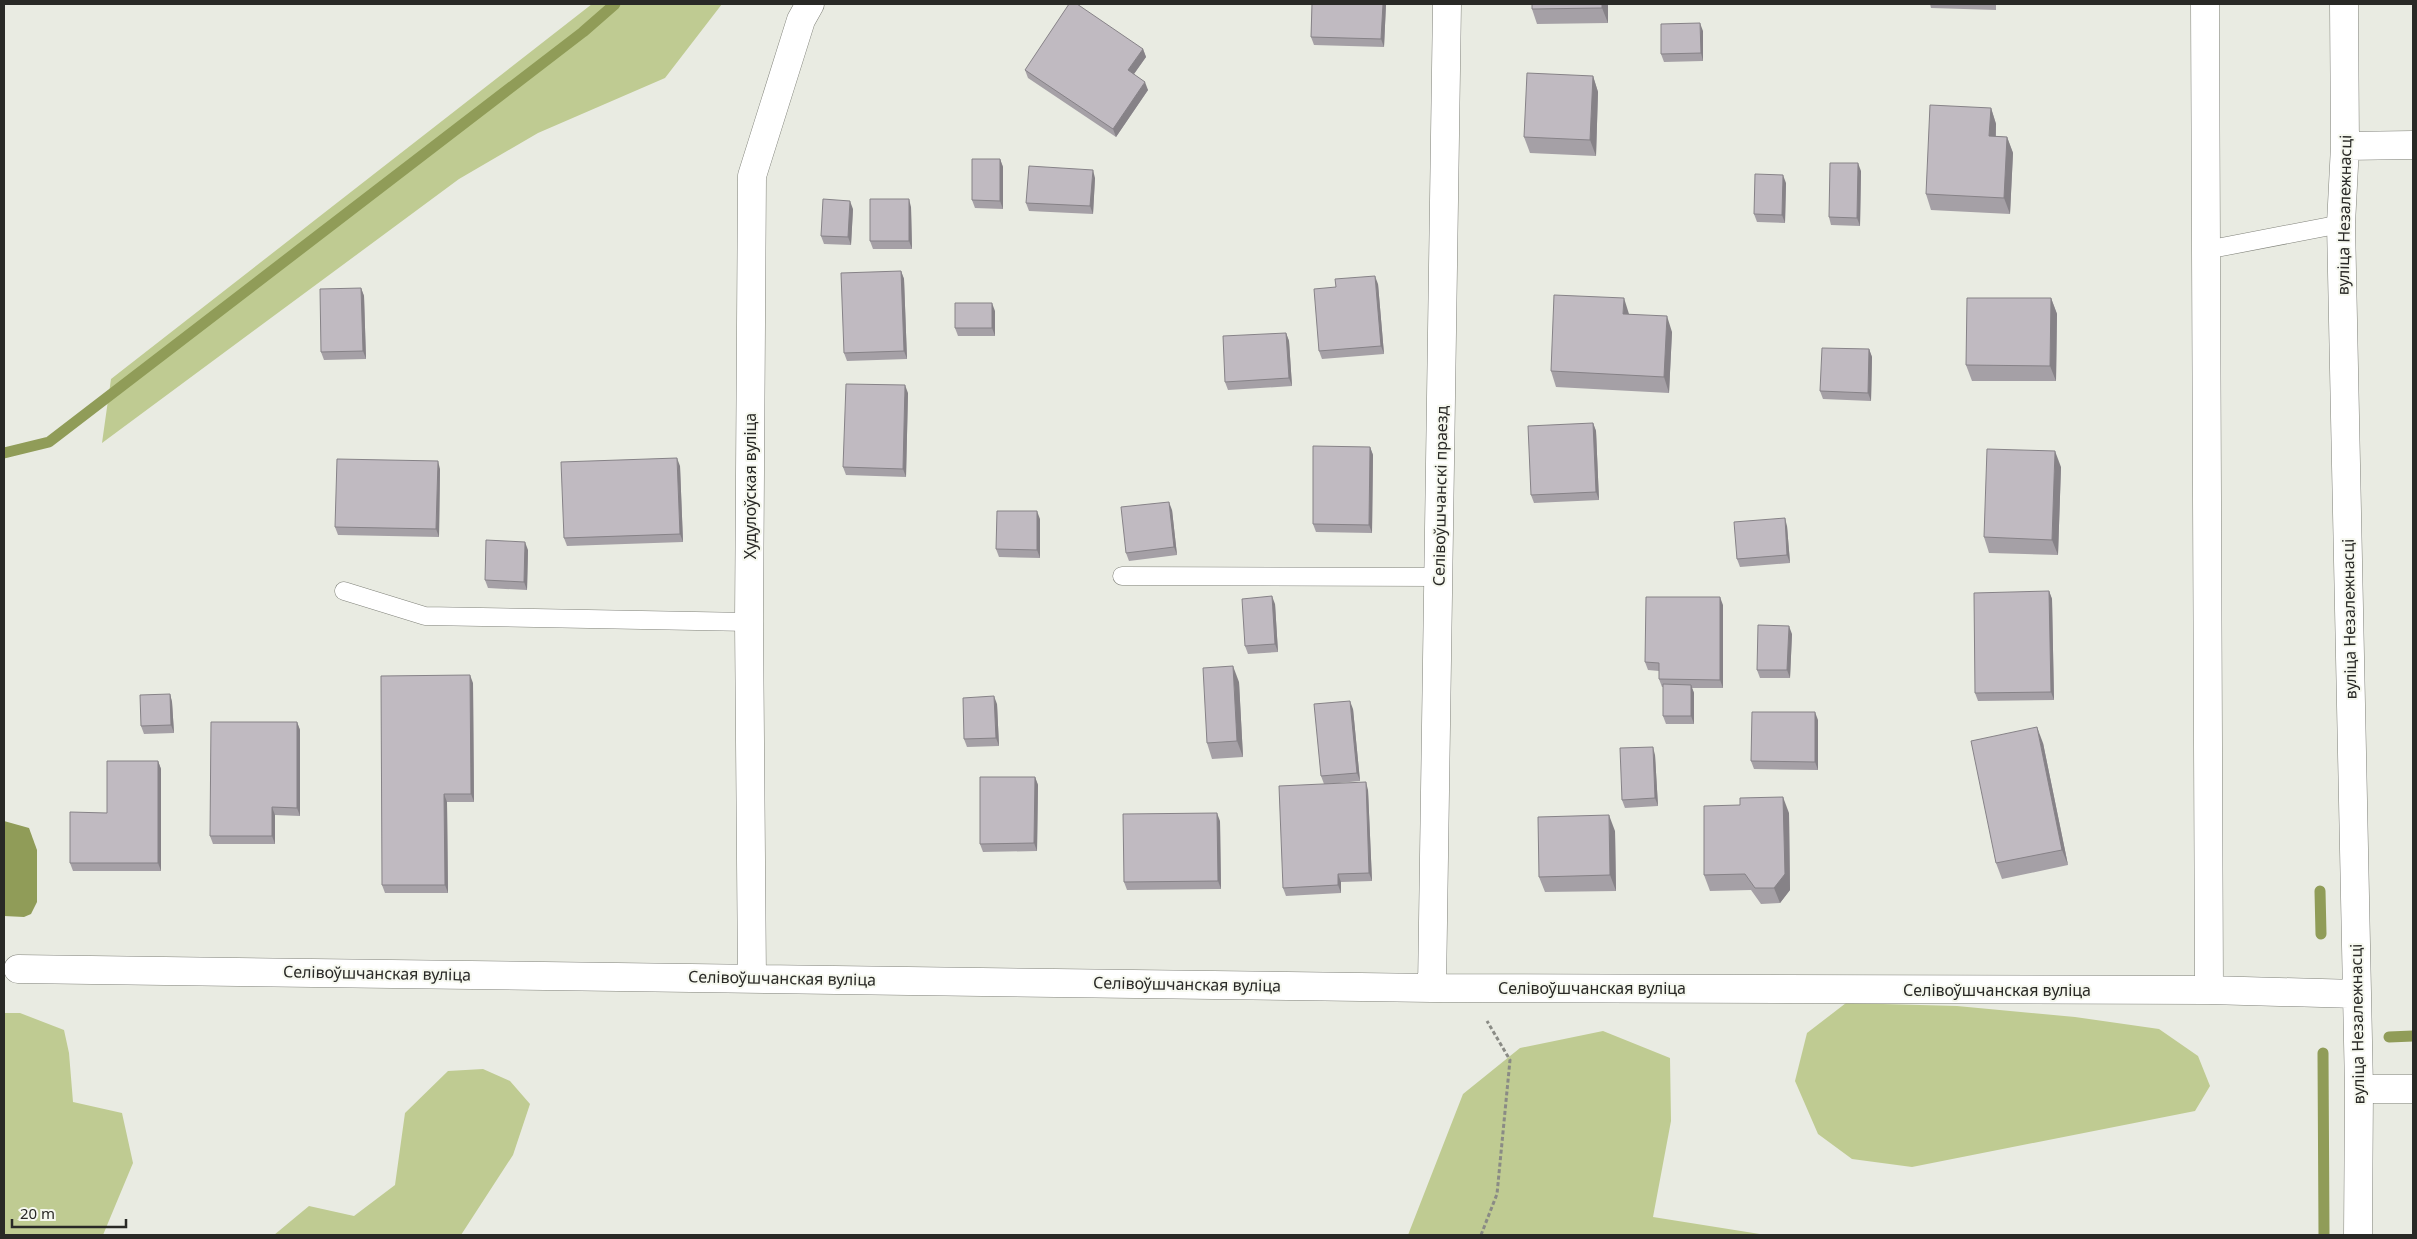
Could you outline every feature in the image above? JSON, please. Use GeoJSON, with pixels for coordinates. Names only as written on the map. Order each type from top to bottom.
{"type":"FeatureCollection","features":[{"type":"Feature","properties":{"kind":"street","name":"Худулоўская вуліца"},"geometry":{"type":"LineString","coordinates":[[752,978],[749,622],[752,176],[801,20],[810,4]]}},
{"type":"Feature","properties":{"kind":"street","name":"Селівоўшчанскі праезд"},"geometry":{"type":"LineString","coordinates":[[1432,988],[1447,4]]}},
{"type":"Feature","properties":{"kind":"street"},"geometry":{"type":"LineString","coordinates":[[2204,4],[2209,990]]}},
{"type":"Feature","properties":{"kind":"street","name":"вуліца Незалежнасці"},"geometry":{"type":"LineString","coordinates":[[2344,4],[2345,146],[2341,224],[2359,1089],[2358,1235]]}},
{"type":"Feature","properties":{"kind":"street"},"geometry":{"type":"LineString","coordinates":[[2345,146],[2413,145]]}},
{"type":"Feature","properties":{"kind":"street","name":"Селівоўшчанская вуліца"},"geometry":{"type":"LineString","coordinates":[[18,969],[1432,988],[2209,990],[2357,994]]}},
{"type":"Feature","properties":{"kind":"street"},"geometry":{"type":"LineString","coordinates":[[2359,1089],[2413,1088]]}},
{"type":"Feature","properties":{"kind":"lane"},"geometry":{"type":"LineString","coordinates":[[2206,250],[2341,224]]}},
{"type":"Feature","properties":{"kind":"lane"},"geometry":{"type":"LineString","coordinates":[[1122,576],[1438,577]]}},
{"type":"Feature","properties":{"kind":"lane"},"geometry":{"type":"LineString","coordinates":[[344,591],[425,616],[749,622]]}},
{"type":"Feature","properties":{"kind":"path"},"geometry":{"type":"LineString","coordinates":[[1467,988],[1510,1060],[1497,1194],[1481,1235]]}},
{"type":"Feature","properties":{"kind":"shaded area"},"geometry":{"type":"Polygon","coordinates":[[[592,4],[722,4],[665,78],[538,133],[459,179],[102,443],[111,379],[592,4]]]}},
{"type":"Feature","properties":{"kind":"shaded area"},"geometry":{"type":"Polygon","coordinates":[[[4,821],[29,828],[37,850],[37,902],[31,914],[24,917],[4,916],[4,821]]]}},
{"type":"Feature","properties":{"kind":"shaded area"},"geometry":{"type":"Polygon","coordinates":[[[1846,1003],[1957,1006],[2075,1017],[2159,1029],[2198,1056],[2210,1086],[2195,1111],[1912,1167],[1852,1159],[1818,1134],[1795,1081],[1807,1033],[1846,1003]]]}},
{"type":"Feature","properties":{"kind":"shaded area"},"geometry":{"type":"Polygon","coordinates":[[[4,1013],[20,1013],[64,1030],[69,1053],[73,1102],[122,1113],[133,1163],[103,1235],[4,1235],[4,1013]]]}},
{"type":"Feature","properties":{"kind":"shaded area"},"geometry":{"type":"Polygon","coordinates":[[[1603,1031],[1670,1058],[1671,1121],[1653,1217],[1766,1235],[1408,1235],[1463,1094],[1520,1048],[1603,1031]]]}},
{"type":"Feature","properties":{"kind":"shaded area"},"geometry":{"type":"Polygon","coordinates":[[[483,1069],[510,1081],[530,1104],[513,1155],[461,1235],[274,1235],[309,1206],[354,1216],[395,1185],[405,1113],[448,1071],[483,1069]]]}},
{"type":"Feature","properties":{"kind":"building"},"geometry":{"type":"Polygon","coordinates":[[[1069,4],[1077,4],[1143,49],[1128,70],[1145,82],[1113,129],[1025,70],[1069,4]]]}},
{"type":"Feature","properties":{"kind":"building"},"geometry":{"type":"Polygon","coordinates":[[[1312,4],[1383,4],[1381,39],[1311,37],[1312,4]]]}},
{"type":"Feature","properties":{"kind":"building"},"geometry":{"type":"Polygon","coordinates":[[[1532,4],[1602,4],[1602,8],[1532,9],[1532,4]]]}},
{"type":"Feature","properties":{"kind":"building"},"geometry":{"type":"Polygon","coordinates":[[[1700,23],[1701,53],[1661,54],[1661,24],[1700,23]]]}},
{"type":"Feature","properties":{"kind":"building"},"geometry":{"type":"Polygon","coordinates":[[[1527,73],[1593,76],[1590,140],[1524,137],[1527,73]]]}},
{"type":"Feature","properties":{"kind":"building"},"geometry":{"type":"Polygon","coordinates":[[[1930,105],[1991,108],[1989,136],[2007,137],[2004,198],[1926,194],[1930,105]]]}},
{"type":"Feature","properties":{"kind":"building"},"geometry":{"type":"Polygon","coordinates":[[[972,159],[1000,159],[1000,201],[972,200],[972,159]]]}},
{"type":"Feature","properties":{"kind":"building"},"geometry":{"type":"Polygon","coordinates":[[[1830,163],[1858,163],[1857,218],[1829,217],[1830,163]]]}},
{"type":"Feature","properties":{"kind":"building"},"geometry":{"type":"Polygon","coordinates":[[[1029,166],[1093,170],[1090,206],[1026,203],[1029,166]]]}},
{"type":"Feature","properties":{"kind":"building"},"geometry":{"type":"Polygon","coordinates":[[[1755,174],[1783,175],[1782,215],[1754,214],[1755,174]]]}},
{"type":"Feature","properties":{"kind":"building"},"geometry":{"type":"Polygon","coordinates":[[[823,199],[850,201],[848,237],[821,236],[823,199]]]}},
{"type":"Feature","properties":{"kind":"building"},"geometry":{"type":"Polygon","coordinates":[[[870,199],[909,199],[909,241],[870,241],[870,199]]]}},
{"type":"Feature","properties":{"kind":"building"},"geometry":{"type":"Polygon","coordinates":[[[901,271],[904,351],[844,353],[841,273],[901,271]]]}},
{"type":"Feature","properties":{"kind":"building"},"geometry":{"type":"Polygon","coordinates":[[[1375,276],[1381,346],[1319,351],[1314,289],[1336,287],[1335,279],[1375,276]]]}},
{"type":"Feature","properties":{"kind":"building"},"geometry":{"type":"Polygon","coordinates":[[[361,288],[363,351],[321,352],[320,289],[361,288]]]}},
{"type":"Feature","properties":{"kind":"building"},"geometry":{"type":"Polygon","coordinates":[[[1554,295],[1624,298],[1623,314],[1667,316],[1664,377],[1551,371],[1554,295]]]}},
{"type":"Feature","properties":{"kind":"building"},"geometry":{"type":"Polygon","coordinates":[[[1967,298],[2051,298],[2050,366],[1966,365],[1967,298]]]}},
{"type":"Feature","properties":{"kind":"building"},"geometry":{"type":"Polygon","coordinates":[[[955,303],[992,303],[992,328],[955,328],[955,303]]]}},
{"type":"Feature","properties":{"kind":"building"},"geometry":{"type":"Polygon","coordinates":[[[1286,333],[1289,378],[1225,382],[1223,336],[1286,333]]]}},
{"type":"Feature","properties":{"kind":"building"},"geometry":{"type":"Polygon","coordinates":[[[1822,348],[1869,349],[1868,393],[1820,391],[1822,348]]]}},
{"type":"Feature","properties":{"kind":"building"},"geometry":{"type":"Polygon","coordinates":[[[846,384],[905,385],[903,469],[843,467],[846,384]]]}},
{"type":"Feature","properties":{"kind":"building"},"geometry":{"type":"Polygon","coordinates":[[[1593,423],[1596,492],[1531,495],[1528,426],[1593,423]]]}},
{"type":"Feature","properties":{"kind":"building"},"geometry":{"type":"Polygon","coordinates":[[[1313,446],[1370,447],[1369,525],[1313,524],[1313,446]]]}},
{"type":"Feature","properties":{"kind":"building"},"geometry":{"type":"Polygon","coordinates":[[[1987,449],[2055,451],[2052,540],[1984,537],[1987,449]]]}},
{"type":"Feature","properties":{"kind":"building"},"geometry":{"type":"Polygon","coordinates":[[[677,458],[680,534],[564,538],[561,462],[677,458]]]}},
{"type":"Feature","properties":{"kind":"building"},"geometry":{"type":"Polygon","coordinates":[[[337,459],[438,461],[436,529],[335,527],[337,459]]]}},
{"type":"Feature","properties":{"kind":"building"},"geometry":{"type":"Polygon","coordinates":[[[1169,502],[1174,547],[1126,553],[1121,507],[1169,502]]]}},
{"type":"Feature","properties":{"kind":"building"},"geometry":{"type":"Polygon","coordinates":[[[997,511],[1037,511],[1037,550],[996,549],[997,511]]]}},
{"type":"Feature","properties":{"kind":"building"},"geometry":{"type":"Polygon","coordinates":[[[1785,518],[1787,555],[1737,559],[1734,522],[1785,518]]]}},
{"type":"Feature","properties":{"kind":"building"},"geometry":{"type":"Polygon","coordinates":[[[486,540],[525,542],[524,582],[485,580],[486,540]]]}},
{"type":"Feature","properties":{"kind":"building"},"geometry":{"type":"Polygon","coordinates":[[[2049,591],[2051,692],[1975,693],[1974,593],[2049,591]]]}},
{"type":"Feature","properties":{"kind":"building"},"geometry":{"type":"Polygon","coordinates":[[[1272,596],[1275,644],[1245,646],[1242,599],[1272,596]]]}},
{"type":"Feature","properties":{"kind":"building"},"geometry":{"type":"Polygon","coordinates":[[[1646,597],[1720,597],[1720,680],[1659,679],[1659,663],[1645,662],[1646,597]]]}},
{"type":"Feature","properties":{"kind":"building"},"geometry":{"type":"Polygon","coordinates":[[[1758,625],[1789,626],[1787,670],[1757,670],[1758,625]]]}},
{"type":"Feature","properties":{"kind":"building"},"geometry":{"type":"Polygon","coordinates":[[[1233,666],[1237,741],[1207,743],[1203,668],[1233,666]]]}},
{"type":"Feature","properties":{"kind":"building"},"geometry":{"type":"Polygon","coordinates":[[[470,675],[471,794],[444,794],[445,885],[382,885],[381,676],[470,675]]]}},
{"type":"Feature","properties":{"kind":"building"},"geometry":{"type":"Polygon","coordinates":[[[1663,684],[1691,685],[1691,716],[1663,716],[1663,684]]]}},
{"type":"Feature","properties":{"kind":"building"},"geometry":{"type":"Polygon","coordinates":[[[170,694],[171,725],[141,726],[140,695],[170,694]]]}},
{"type":"Feature","properties":{"kind":"building"},"geometry":{"type":"Polygon","coordinates":[[[994,696],[996,738],[964,739],[963,698],[994,696]]]}},
{"type":"Feature","properties":{"kind":"building"},"geometry":{"type":"Polygon","coordinates":[[[1350,701],[1357,773],[1321,776],[1314,704],[1350,701]]]}},
{"type":"Feature","properties":{"kind":"building"},"geometry":{"type":"Polygon","coordinates":[[[1752,712],[1815,712],[1815,762],[1751,761],[1752,712]]]}},
{"type":"Feature","properties":{"kind":"building"},"geometry":{"type":"Polygon","coordinates":[[[211,722],[297,722],[297,808],[272,807],[272,836],[210,836],[211,722]]]}},
{"type":"Feature","properties":{"kind":"building"},"geometry":{"type":"Polygon","coordinates":[[[2037,727],[2062,850],[1996,863],[1971,741],[2037,727]]]}},
{"type":"Feature","properties":{"kind":"building"},"geometry":{"type":"Polygon","coordinates":[[[1653,747],[1655,798],[1622,800],[1620,748],[1653,747]]]}},
{"type":"Feature","properties":{"kind":"building"},"geometry":{"type":"Polygon","coordinates":[[[107,761],[158,761],[158,863],[70,863],[70,812],[107,813],[107,761]]]}},
{"type":"Feature","properties":{"kind":"building"},"geometry":{"type":"Polygon","coordinates":[[[980,777],[1035,777],[1034,843],[980,844],[980,777]]]}},
{"type":"Feature","properties":{"kind":"building"},"geometry":{"type":"Polygon","coordinates":[[[1366,782],[1369,873],[1338,874],[1338,885],[1283,888],[1279,786],[1366,782]]]}},
{"type":"Feature","properties":{"kind":"building"},"geometry":{"type":"Polygon","coordinates":[[[1783,797],[1785,874],[1774,888],[1755,888],[1745,874],[1704,875],[1704,806],[1740,805],[1740,798],[1783,797]]]}},
{"type":"Feature","properties":{"kind":"building"},"geometry":{"type":"Polygon","coordinates":[[[1217,813],[1218,881],[1124,882],[1123,814],[1217,813]]]}},
{"type":"Feature","properties":{"kind":"building"},"geometry":{"type":"Polygon","coordinates":[[[1609,815],[1610,875],[1539,877],[1538,817],[1609,815]]]}},
{"type":"Feature","properties":{"kind":"waterway"},"geometry":{"type":"LineString","coordinates":[[4,453],[49,442],[583,32],[615,4]]}},
{"type":"Feature","properties":{"kind":"waterway"},"geometry":{"type":"LineString","coordinates":[[2320,891],[2321,934]]}},
{"type":"Feature","properties":{"kind":"waterway"},"geometry":{"type":"LineString","coordinates":[[2389,1037],[2413,1036]]}},
{"type":"Feature","properties":{"kind":"waterway"},"geometry":{"type":"LineString","coordinates":[[2323,1053],[2324,1235]]}}]}
